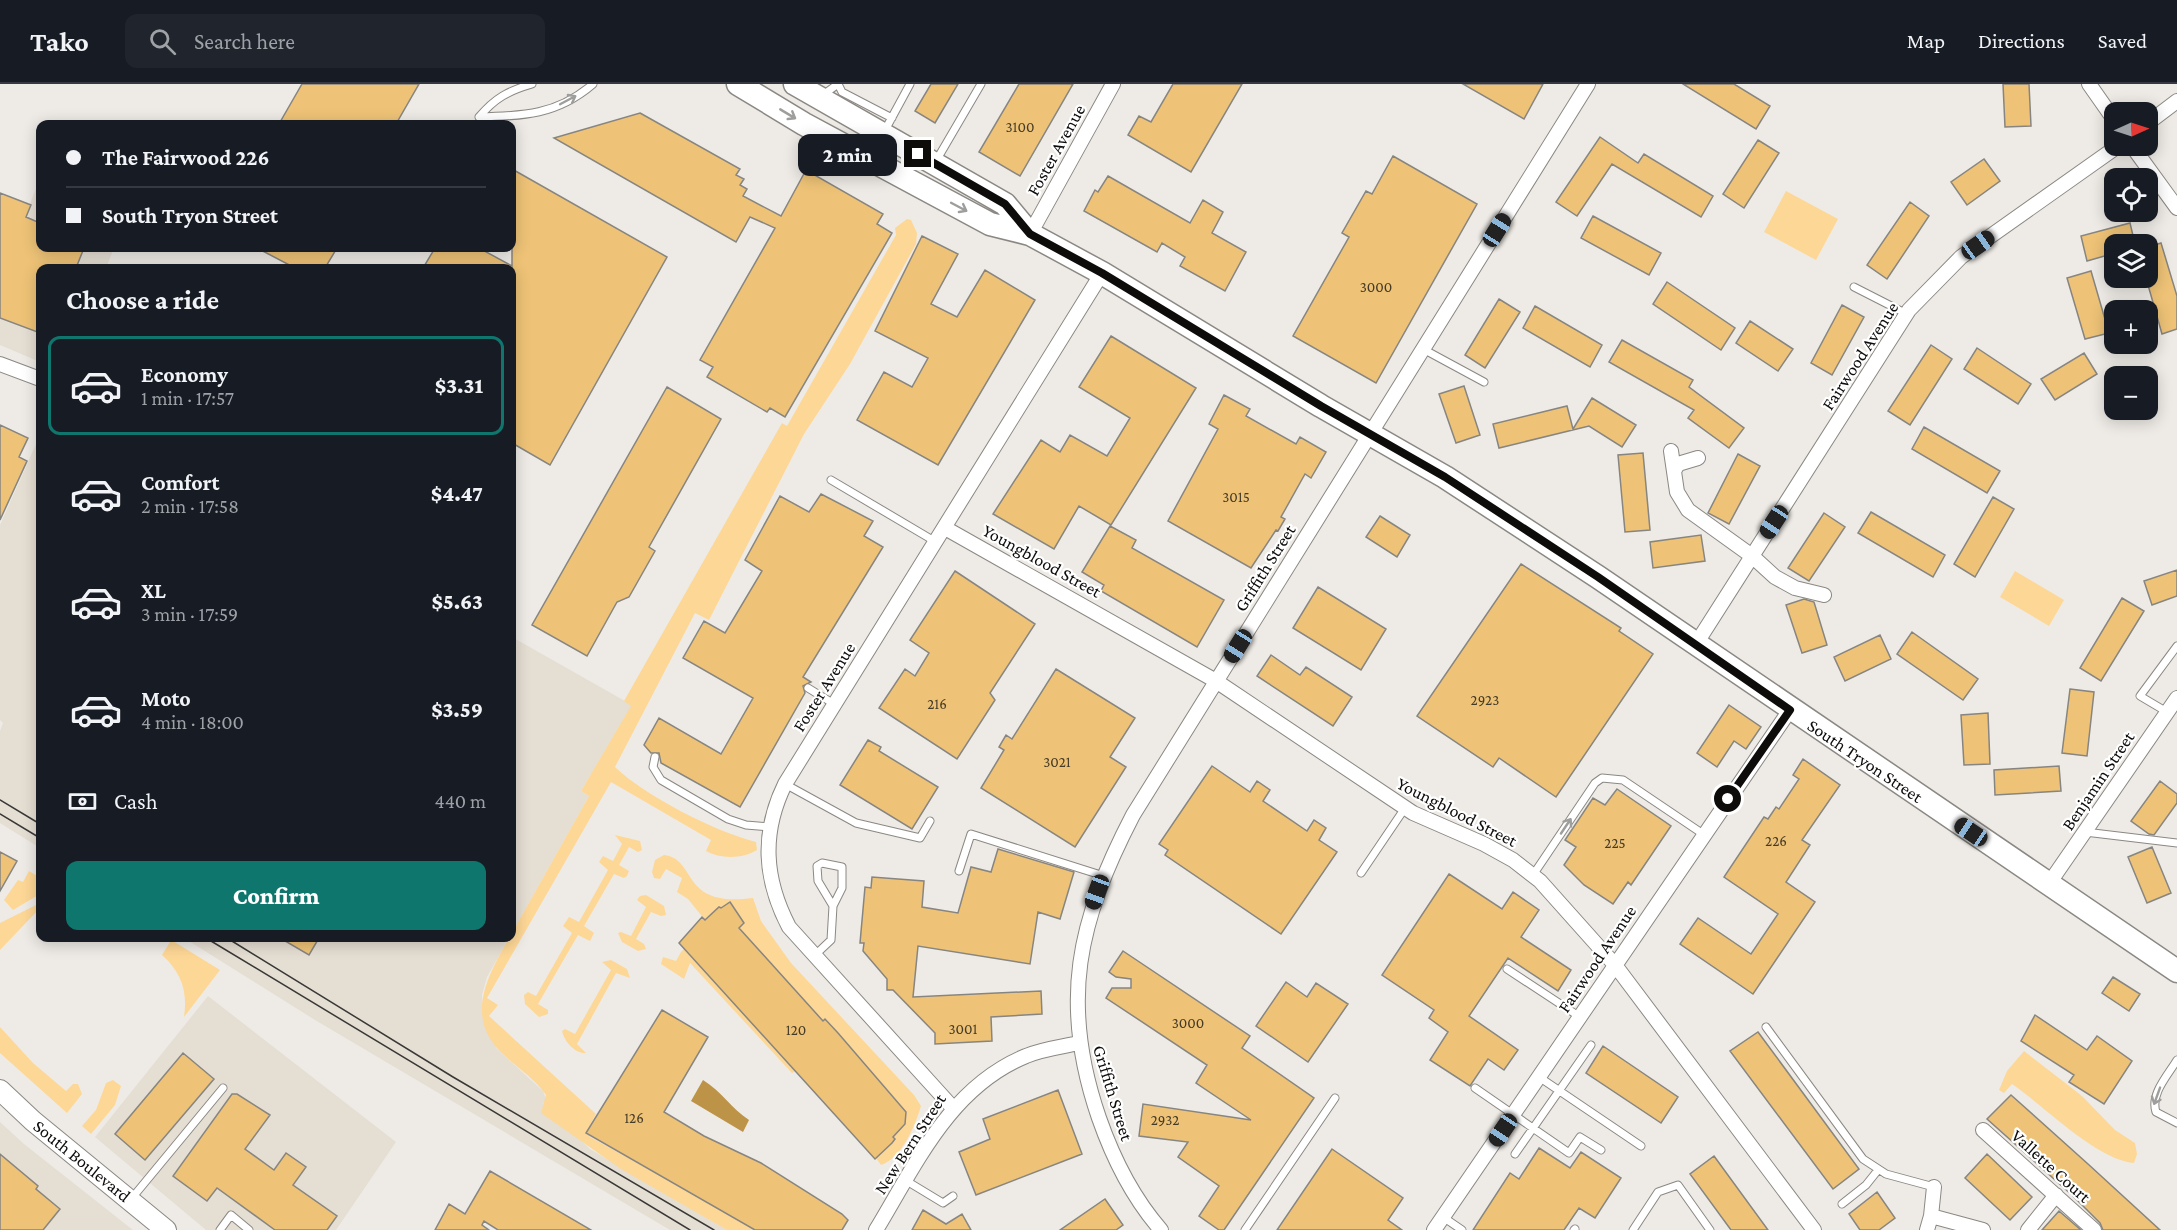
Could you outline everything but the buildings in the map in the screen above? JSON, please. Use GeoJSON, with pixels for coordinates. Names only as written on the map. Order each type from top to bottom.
{"type":"FeatureCollection","features":[{"type":"Feature","properties":{"kind":"main road","name":"South Tryon Street"},"geometry":{"type":"LineString","coordinates":[[738,84],[804,124],[990,224],[1030,234],[1102,273],[1321,406],[1445,477],[1696,644],[2177,971]]}},
{"type":"Feature","properties":{"kind":"main road","name":"South Tryon Street"},"geometry":{"type":"LineString","coordinates":[[804,88],[887,126],[935,164],[1005,204],[1030,234]]}},
{"type":"Feature","properties":{"kind":"main road","name":"South Boulevard"},"geometry":{"type":"LineString","coordinates":[[0,1090],[33,1121],[166,1230]]}},
{"type":"Feature","properties":{"kind":"street","name":"Foster Avenue"},"geometry":{"type":"LineString","coordinates":[[1030,234],[1113,84]]}},
{"type":"Feature","properties":{"kind":"street","name":"Griffith Street"},"geometry":{"type":"LineString","coordinates":[[1161,1230],[1132,1191],[1107,1140],[1088,1084],[1079,1043],[1077,995],[1083,938],[1104,876],[1133,815],[1588,84]]}},
{"type":"Feature","properties":{"kind":"street"},"geometry":{"type":"LineString","coordinates":[[2090,84],[2104,105]]}},
{"type":"Feature","properties":{"kind":"street"},"geometry":{"type":"LineString","coordinates":[[2158,115],[2177,101]]}},
{"type":"Feature","properties":{"kind":"street","name":"Fairwood Avenue"},"geometry":{"type":"LineString","coordinates":[[1696,644],[1907,314],[1961,257],[2104,156]]}},
{"type":"Feature","properties":{"kind":"street"},"geometry":{"type":"LineString","coordinates":[[2139,156],[2177,208]]}},
{"type":"Feature","properties":{"kind":"street","name":"Foster Avenue"},"geometry":{"type":"LineString","coordinates":[[953,1108],[789,927],[776,903],[767,863],[770,827],[775,804],[785,784],[1102,273]]}},
{"type":"Feature","properties":{"kind":"street"},"geometry":{"type":"LineString","coordinates":[[0,364],[36,378]]}},
{"type":"Feature","properties":{"kind":"street"},"geometry":{"type":"LineString","coordinates":[[1671,451],[1677,492],[1688,510],[1709,528],[1752,556],[1775,577],[1795,588],[1824,595]]}},
{"type":"Feature","properties":{"kind":"street"},"geometry":{"type":"LineString","coordinates":[[1674,471],[1678,464],[1698,458]]}},
{"type":"Feature","properties":{"kind":"street","name":"Youngblood Street"},"geometry":{"type":"LineString","coordinates":[[945,528],[1216,681],[1405,808],[1484,844],[1533,875],[1553,892],[1615,965],[1814,1230]]}},
{"type":"Feature","properties":{"kind":"street","name":"Benjamin Street"},"geometry":{"type":"LineString","coordinates":[[2048,885],[2177,698]]}},
{"type":"Feature","properties":{"kind":"street","name":"Fairwood Avenue"},"geometry":{"type":"LineString","coordinates":[[1434,1230],[1790,710]]}},
{"type":"Feature","properties":{"kind":"street","name":"New Bern Street"},"geometry":{"type":"LineString","coordinates":[[876,1230],[905,1180],[953,1108],[975,1086],[999,1069],[1040,1051],[1079,1043]]}},
{"type":"Feature","properties":{"kind":"street","name":"Vallette Court"},"geometry":{"type":"LineString","coordinates":[[1983,1130],[2094,1230]]}},
{"type":"Feature","properties":{"kind":"street"},"geometry":{"type":"LineString","coordinates":[[1927,1230],[1932,1216],[1934,1187]]}},
{"type":"Feature","properties":{"kind":"street"},"geometry":{"type":"LineString","coordinates":[[2028,1230],[2056,1195]]}},
{"type":"Feature","properties":{"kind":"street"},"geometry":{"type":"LineString","coordinates":[[1932,1216],[1983,1230]]}},
{"type":"Feature","properties":{"kind":"lane"},"geometry":{"type":"LineString","coordinates":[[532,84],[510,91],[494,100],[479,117],[518,118],[573,98],[593,84]]}},
{"type":"Feature","properties":{"kind":"lane"},"geometry":{"type":"LineString","coordinates":[[804,88],[838,84],[842,92],[887,126],[910,84]]}},
{"type":"Feature","properties":{"kind":"lane"},"geometry":{"type":"LineString","coordinates":[[935,164],[981,84]]}},
{"type":"Feature","properties":{"kind":"lane"},"geometry":{"type":"LineString","coordinates":[[1854,287],[1907,314]]}},
{"type":"Feature","properties":{"kind":"lane"},"geometry":{"type":"LineString","coordinates":[[1423,349],[1484,382]]}},
{"type":"Feature","properties":{"kind":"lane"},"geometry":{"type":"LineString","coordinates":[[831,480],[936,542]]}},
{"type":"Feature","properties":{"kind":"lane"},"geometry":{"type":"LineString","coordinates":[[2167,712],[2140,696],[2177,645]]}},
{"type":"Feature","properties":{"kind":"lane"},"geometry":{"type":"LineString","coordinates":[[808,688],[834,705]]}},
{"type":"Feature","properties":{"kind":"lane"},"geometry":{"type":"LineString","coordinates":[[655,757],[653,767],[661,780],[728,819],[746,825],[770,827]]}},
{"type":"Feature","properties":{"kind":"lane"},"geometry":{"type":"LineString","coordinates":[[1533,875],[1595,783],[1602,778],[1623,780],[1703,834]]}},
{"type":"Feature","properties":{"kind":"lane"},"geometry":{"type":"LineString","coordinates":[[785,784],[856,823],[920,838],[930,821]]}},
{"type":"Feature","properties":{"kind":"lane"},"geometry":{"type":"LineString","coordinates":[[1361,873],[1405,808]]}},
{"type":"Feature","properties":{"kind":"lane"},"geometry":{"type":"LineString","coordinates":[[2085,832],[2177,843]]}},
{"type":"Feature","properties":{"kind":"lane"},"geometry":{"type":"LineString","coordinates":[[959,871],[971,834],[1104,876]]}},
{"type":"Feature","properties":{"kind":"lane"},"geometry":{"type":"LineString","coordinates":[[814,956],[831,940],[833,906],[842,888],[842,867],[822,863],[817,866],[818,881],[833,906]]}},
{"type":"Feature","properties":{"kind":"lane"},"geometry":{"type":"LineString","coordinates":[[1507,969],[1580,1017]]}},
{"type":"Feature","properties":{"kind":"lane"},"geometry":{"type":"LineString","coordinates":[[1766,1027],[1863,1159],[1878,1170],[1934,1187]]}},
{"type":"Feature","properties":{"kind":"lane"},"geometry":{"type":"LineString","coordinates":[[1515,1155],[1591,1045]]}},
{"type":"Feature","properties":{"kind":"lane"},"geometry":{"type":"LineString","coordinates":[[2177,1060],[2153,1104],[2156,1112],[2177,1123]]}},
{"type":"Feature","properties":{"kind":"lane"},"geometry":{"type":"LineString","coordinates":[[1539,1077],[1641,1146]]}},
{"type":"Feature","properties":{"kind":"lane"},"geometry":{"type":"LineString","coordinates":[[130,1200],[223,1088]]}},
{"type":"Feature","properties":{"kind":"lane"},"geometry":{"type":"LineString","coordinates":[[1475,1088],[1569,1153],[1580,1137],[1601,1150]]}},
{"type":"Feature","properties":{"kind":"lane"},"geometry":{"type":"LineString","coordinates":[[1245,1230],[1335,1098]]}},
{"type":"Feature","properties":{"kind":"lane"},"geometry":{"type":"LineString","coordinates":[[1842,1204],[1866,1185],[1878,1170]]}},
{"type":"Feature","properties":{"kind":"lane"},"geometry":{"type":"LineString","coordinates":[[905,1180],[943,1203],[953,1197]]}},
{"type":"Feature","properties":{"kind":"lane"},"geometry":{"type":"LineString","coordinates":[[1633,1230],[1658,1192],[1678,1185],[1710,1230]]}},
{"type":"Feature","properties":{"kind":"lane"},"geometry":{"type":"LineString","coordinates":[[220,1230],[231,1215],[249,1230]]}},
{"type":"Feature","properties":{"kind":"lane"},"geometry":{"type":"LineString","coordinates":[[1443,1217],[1462,1230]]}},
{"type":"Feature","properties":{"kind":"shaded area"},"geometry":{"type":"Polygon","coordinates":[[[36,189],[36,252],[112,252],[108,264],[36,264],[36,360],[0,345],[0,279],[36,189]]]}},
{"type":"Feature","properties":{"kind":"shaded area"},"geometry":{"type":"Polygon","coordinates":[[[1786,191],[1838,219],[1816,260],[1764,232],[1786,191]]]}},
{"type":"Feature","properties":{"kind":"shaded area"},"geometry":{"type":"Polygon","coordinates":[[[907,219],[911,220],[917,233],[916,244],[850,364],[804,434],[709,620],[695,613],[615,767],[644,790],[682,812],[721,830],[756,842],[757,850],[732,857],[712,854],[706,851],[711,840],[611,782],[487,998],[498,1005],[489,1016],[596,1114],[586,1133],[760,1230],[727,1230],[621,1169],[541,1113],[546,1095],[492,1042],[482,1013],[483,998],[493,968],[507,942],[516,942],[516,926],[589,796],[581,791],[631,706],[624,701],[782,423],[787,426],[896,235],[895,228],[907,219]]]}},
{"type":"Feature","properties":{"kind":"shaded area"},"geometry":{"type":"Polygon","coordinates":[[[36,444],[36,846],[0,823],[0,731],[3,723],[0,720],[0,525],[36,444]]]}},
{"type":"Feature","properties":{"kind":"shaded area"},"geometry":{"type":"Polygon","coordinates":[[[2015,571],[2064,600],[2049,626],[2000,597],[2015,571]]]}},
{"type":"Feature","properties":{"kind":"shaded area"},"geometry":{"type":"Polygon","coordinates":[[[516,639],[632,705],[581,791],[589,796],[516,926],[516,639]]]}},
{"type":"Feature","properties":{"kind":"shaded area"},"geometry":{"type":"Polygon","coordinates":[[[615,835],[640,841],[642,850],[638,852],[629,847],[619,865],[629,871],[627,876],[624,878],[614,874],[584,926],[594,933],[590,941],[578,935],[538,1004],[548,1010],[548,1014],[539,1017],[525,1004],[524,995],[528,992],[536,996],[572,933],[563,926],[569,917],[579,922],[608,870],[599,862],[603,856],[613,861],[622,844],[615,835]]]}},
{"type":"Feature","properties":{"kind":"shaded area"},"geometry":{"type":"Polygon","coordinates":[[[664,855],[675,858],[701,890],[713,896],[729,899],[753,898],[761,921],[791,963],[914,1095],[921,1106],[915,1123],[901,1149],[889,1161],[881,1165],[870,1150],[796,1071],[792,1073],[690,963],[684,979],[661,964],[663,957],[676,961],[681,952],[719,913],[716,909],[705,920],[688,899],[677,892],[682,878],[666,869],[660,879],[654,878],[652,872],[655,860],[664,855]]]}},
{"type":"Feature","properties":{"kind":"shaded area"},"geometry":{"type":"Polygon","coordinates":[[[29,871],[36,875],[36,896],[13,910],[4,900],[18,880],[23,882],[29,871]]]}},
{"type":"Feature","properties":{"kind":"shaded area"},"geometry":{"type":"Polygon","coordinates":[[[646,895],[664,906],[666,915],[661,916],[651,912],[636,939],[644,944],[646,949],[638,951],[622,942],[618,933],[631,936],[646,907],[637,900],[640,896],[646,895]]]}},
{"type":"Feature","properties":{"kind":"shaded area"},"geometry":{"type":"Polygon","coordinates":[[[36,905],[36,912],[0,950],[0,923],[36,905]]]}},
{"type":"Feature","properties":{"kind":"shaded area"},"geometry":{"type":"Polygon","coordinates":[[[170,942],[175,942],[220,970],[184,1017],[185,999],[182,983],[169,961],[162,955],[170,942]]]}},
{"type":"Feature","properties":{"kind":"shaded area"},"geometry":{"type":"Polygon","coordinates":[[[190,942],[507,942],[487,977],[482,995],[483,1018],[497,1049],[543,1091],[546,1099],[543,1104],[590,1149],[727,1230],[670,1230],[315,1020],[190,942]]]}},
{"type":"Feature","properties":{"kind":"shaded area"},"geometry":{"type":"Polygon","coordinates":[[[611,960],[627,969],[630,978],[616,973],[577,1044],[586,1053],[582,1053],[571,1046],[562,1031],[565,1029],[575,1034],[611,970],[602,962],[611,960]]]}},
{"type":"Feature","properties":{"kind":"shaded area"},"geometry":{"type":"Polygon","coordinates":[[[208,996],[396,1142],[336,1230],[206,1230],[95,1137],[208,996]]]}},
{"type":"Feature","properties":{"kind":"shaded area"},"geometry":{"type":"Polygon","coordinates":[[[0,1027],[33,1063],[66,1091],[73,1084],[78,1084],[82,1094],[67,1113],[0,1053],[0,1027]]]}},
{"type":"Feature","properties":{"kind":"shaded area"},"geometry":{"type":"Polygon","coordinates":[[[2024,1051],[2082,1096],[2115,1130],[2135,1143],[2137,1154],[2134,1163],[2119,1160],[2071,1131],[2012,1084],[2004,1093],[1999,1090],[2007,1071],[2024,1051]]]}},
{"type":"Feature","properties":{"kind":"shaded area"},"geometry":{"type":"Polygon","coordinates":[[[113,1080],[121,1086],[115,1105],[91,1134],[82,1126],[96,1110],[106,1083],[113,1080]]]}},
{"type":"Feature","properties":{"kind":"shaded area"},"geometry":{"type":"Polygon","coordinates":[[[703,1080],[749,1120],[743,1132],[691,1101],[703,1080]]]}},
{"type":"Feature","properties":{"kind":"shaded area"},"geometry":{"type":"Polygon","coordinates":[[[0,1122],[24,1144],[133,1230],[0,1230],[0,1122]]]}},
{"type":"Feature","properties":{"kind":"tram line"},"geometry":{"type":"LineString","coordinates":[[0,800],[36,822]]}},
{"type":"Feature","properties":{"kind":"tram line"},"geometry":{"type":"LineString","coordinates":[[0,814],[36,836]]}},
{"type":"Feature","properties":{"kind":"tram line"},"geometry":{"type":"LineString","coordinates":[[213,942],[690,1230]]}},
{"type":"Feature","properties":{"kind":"tram line"},"geometry":{"type":"LineString","coordinates":[[234,942],[453,1077],[714,1230]]}},
{"type":"Feature","properties":{"kind":"route"},"geometry":{"type":"LineString","coordinates":[[918,154],[1005,204],[1030,234],[1102,273],[1321,406],[1445,477],[1598,577],[1790,710],[1728,799]]}}]}
